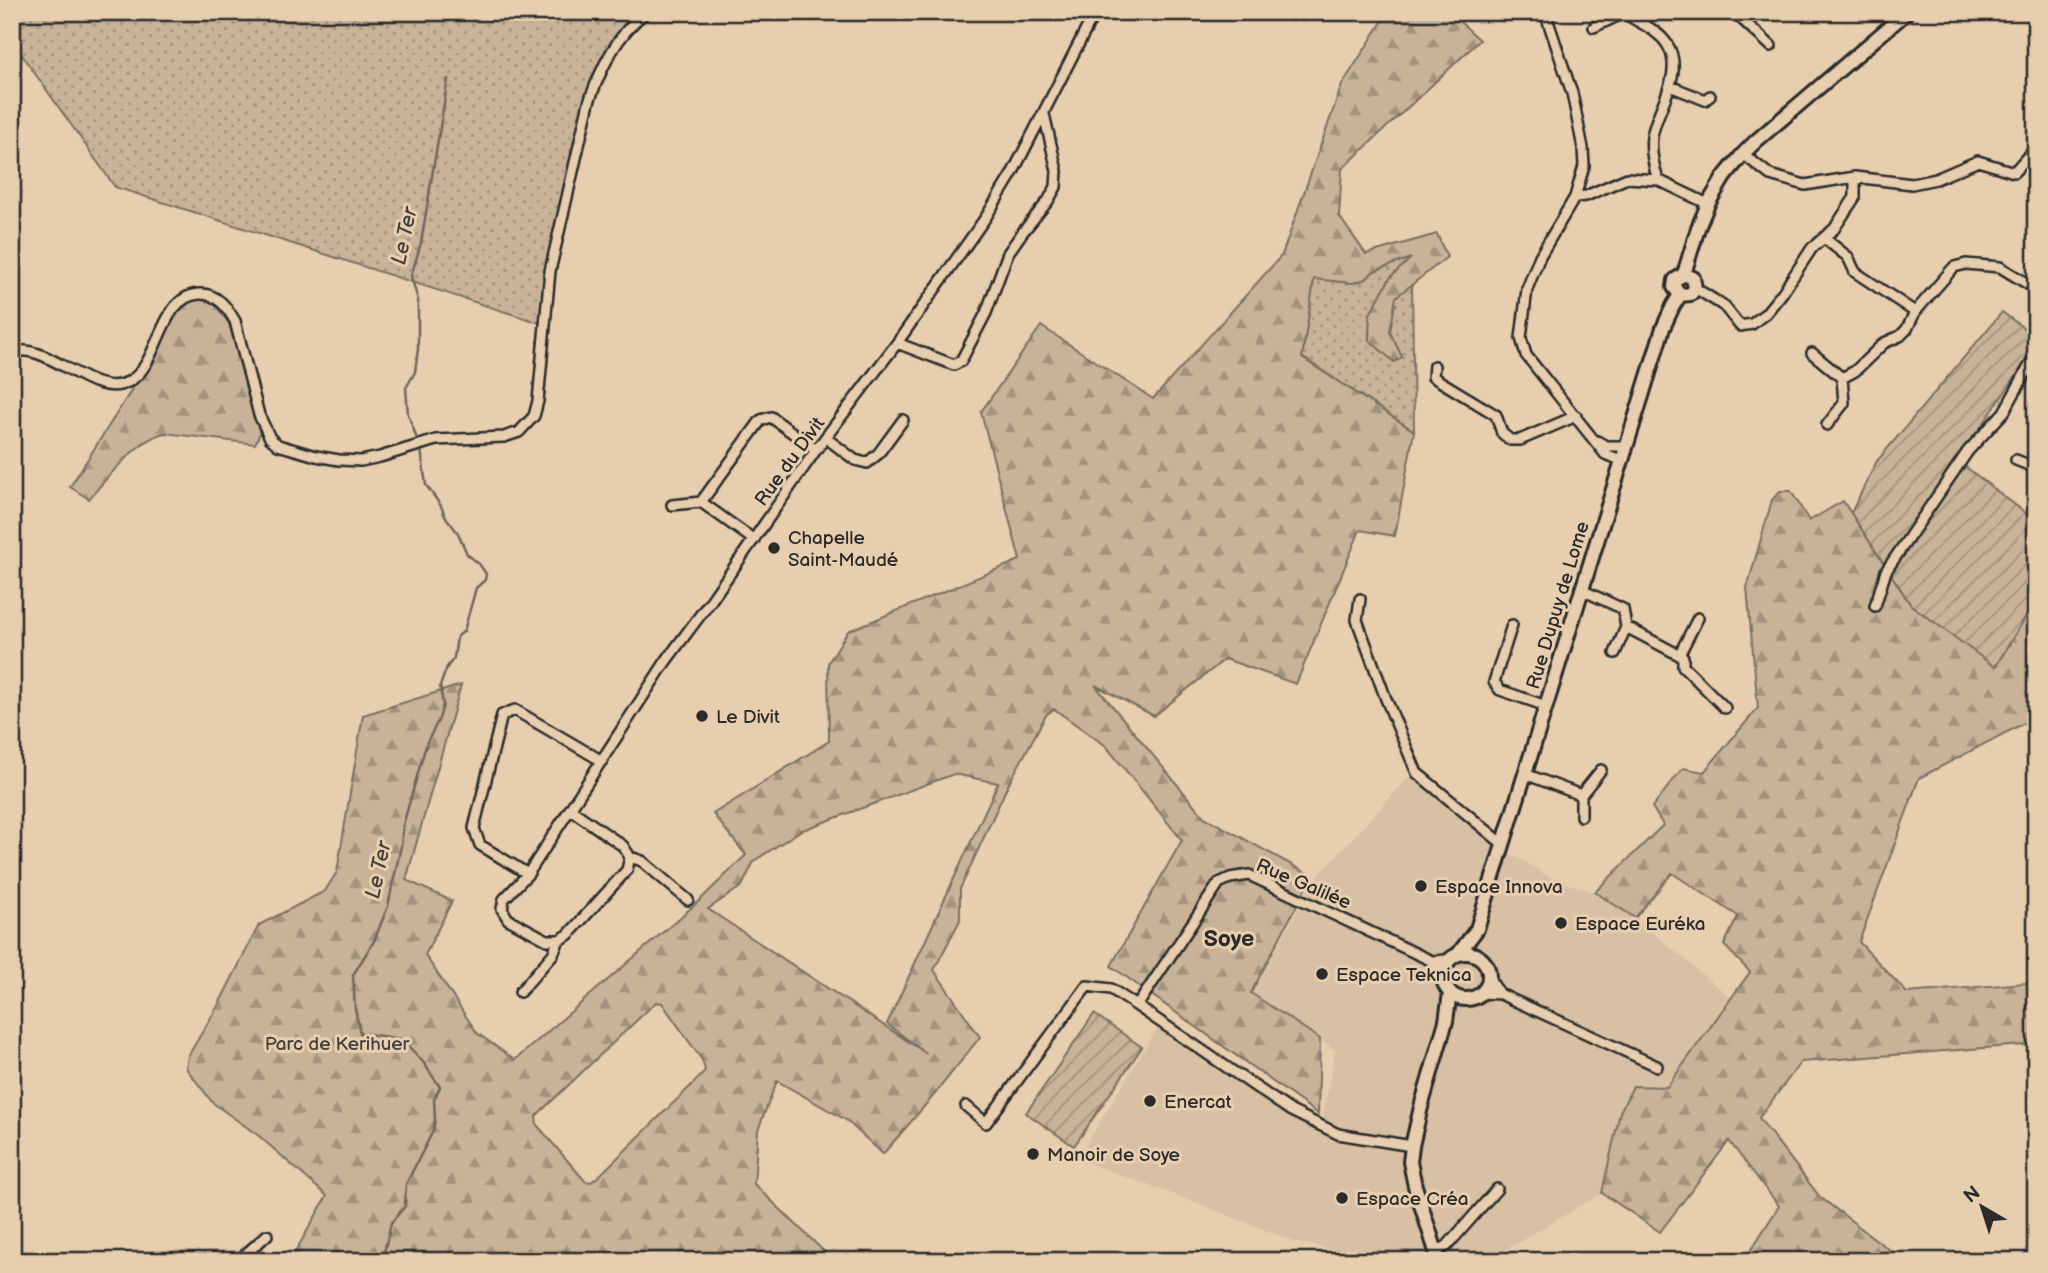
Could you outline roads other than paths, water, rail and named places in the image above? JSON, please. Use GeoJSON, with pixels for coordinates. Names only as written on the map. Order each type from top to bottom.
{"type":"FeatureCollection","features":[{"type":"Feature","properties":{"kind":"street"},"geometry":{"type":"LineString","coordinates":[[12,352],[27,351],[113,387],[125,384],[141,372],[171,311],[188,296],[204,293],[212,295],[227,307],[235,321],[259,415],[270,438],[278,445],[316,456],[361,461],[436,440],[512,436],[530,423],[538,401],[550,271],[589,102],[610,53],[646,12]]}},
{"type":"Feature","properties":{"kind":"street","name":"Rue du Divit"},"geometry":{"type":"LineString","coordinates":[[559,940],[547,940],[508,919],[502,909],[504,899],[528,874],[666,661],[986,217],[1044,114],[1095,12]]}},
{"type":"Feature","properties":{"kind":"street"},"geometry":{"type":"LineString","coordinates":[[1545,12],[1572,93],[1584,166],[1575,197],[1540,256],[1527,289],[1521,338],[1526,355],[1605,454],[1621,460]]}},
{"type":"Feature","properties":{"kind":"street"},"geometry":{"type":"LineString","coordinates":[[1734,12],[1771,46]]}},
{"type":"Feature","properties":{"kind":"street","name":"Rue Dupuy de Lome"},"geometry":{"type":"LineString","coordinates":[[1479,957],[1477,929],[1625,446],[1663,328],[1680,295],[1675,291],[1673,283],[1677,277],[1684,274],[1708,205],[1724,177],[1756,141],[1907,12]]}},
{"type":"Feature","properties":{"kind":"street"},"geometry":{"type":"LineString","coordinates":[[1594,27],[1624,13],[1659,35],[1671,54],[1670,86],[1652,138],[1654,168],[1658,180]]}},
{"type":"Feature","properties":{"kind":"street"},"geometry":{"type":"LineString","coordinates":[[1670,86],[1705,100],[1710,96]]}},
{"type":"Feature","properties":{"kind":"street"},"geometry":{"type":"LineString","coordinates":[[897,344],[954,365],[961,361],[985,313],[1008,253],[1056,187],[1057,171],[1044,114]]}},
{"type":"Feature","properties":{"kind":"street"},"geometry":{"type":"LineString","coordinates":[[1743,154],[1770,175],[1805,184],[1855,177],[1912,184],[1936,179],[1978,161],[2014,172],[2036,150]]}},
{"type":"Feature","properties":{"kind":"street"},"geometry":{"type":"LineString","coordinates":[[1684,274],[1693,278],[1695,288],[1724,306],[1740,326],[1752,324],[1766,313],[1783,292],[1812,248],[1834,229],[1855,197],[1855,177]]}},
{"type":"Feature","properties":{"kind":"street"},"geometry":{"type":"LineString","coordinates":[[1575,197],[1586,196],[1627,178],[1658,180],[1708,205]]}},
{"type":"Feature","properties":{"kind":"street"},"geometry":{"type":"LineString","coordinates":[[1824,238],[1848,257],[1855,272],[1914,312]]}},
{"type":"Feature","properties":{"kind":"street"},"geometry":{"type":"LineString","coordinates":[[1842,378],[1855,371],[1884,343],[1900,336],[1907,329],[1914,312],[1954,267],[1966,264],[2000,267],[2036,289]]}},
{"type":"Feature","properties":{"kind":"street"},"geometry":{"type":"LineString","coordinates":[[1680,295],[1688,296],[1695,288]]}},
{"type":"Feature","properties":{"kind":"street"},"geometry":{"type":"LineString","coordinates":[[1812,353],[1842,378],[1844,403],[1827,425]]}},
{"type":"Feature","properties":{"kind":"street"},"geometry":{"type":"LineString","coordinates":[[1875,606],[1886,571],[1968,451],[2004,412],[2036,354]]}},
{"type":"Feature","properties":{"kind":"street"},"geometry":{"type":"LineString","coordinates":[[1434,366],[1433,377],[1496,415],[1502,433],[1510,440],[1520,440],[1576,416]]}},
{"type":"Feature","properties":{"kind":"street"},"geometry":{"type":"LineString","coordinates":[[701,502],[764,418],[771,417],[816,450]]}},
{"type":"Feature","properties":{"kind":"street"},"geometry":{"type":"LineString","coordinates":[[826,438],[855,460],[867,463],[878,454],[903,420]]}},
{"type":"Feature","properties":{"kind":"street"},"geometry":{"type":"LineString","coordinates":[[1595,440],[1606,446],[1625,446]]}},
{"type":"Feature","properties":{"kind":"street"},"geometry":{"type":"LineString","coordinates":[[2016,460],[2036,468]]}},
{"type":"Feature","properties":{"kind":"street"},"geometry":{"type":"LineString","coordinates":[[672,505],[701,502],[754,540]]}},
{"type":"Feature","properties":{"kind":"street"},"geometry":{"type":"LineString","coordinates":[[1582,590],[1623,609],[1626,627],[1615,653]]}},
{"type":"Feature","properties":{"kind":"street"},"geometry":{"type":"LineString","coordinates":[[1360,599],[1357,620],[1416,773],[1503,844]]}},
{"type":"Feature","properties":{"kind":"street"},"geometry":{"type":"LineString","coordinates":[[1679,655],[1698,618]]}},
{"type":"Feature","properties":{"kind":"street"},"geometry":{"type":"LineString","coordinates":[[1512,625],[1494,682],[1500,690],[1546,706]]}},
{"type":"Feature","properties":{"kind":"street"},"geometry":{"type":"LineString","coordinates":[[1626,627],[1683,657],[1683,666],[1725,708]]}},
{"type":"Feature","properties":{"kind":"street"},"geometry":{"type":"LineString","coordinates":[[528,874],[480,845],[474,828],[502,715],[515,710],[602,761]]}},
{"type":"Feature","properties":{"kind":"street"},"geometry":{"type":"LineString","coordinates":[[1581,816],[1581,795],[1601,771]]}},
{"type":"Feature","properties":{"kind":"street"},"geometry":{"type":"LineString","coordinates":[[1525,774],[1581,795]]}},
{"type":"Feature","properties":{"kind":"street"},"geometry":{"type":"LineString","coordinates":[[570,809],[623,846],[630,857],[642,861],[688,900]]}},
{"type":"Feature","properties":{"kind":"street"},"geometry":{"type":"LineString","coordinates":[[520,992],[553,954],[559,940],[568,935],[627,870],[630,857]]}},
{"type":"Feature","properties":{"kind":"street","name":"Rue Galilée"},"geometry":{"type":"LineString","coordinates":[[1137,1006],[1219,883],[1250,875],[1432,961],[1443,974]]}},
{"type":"Feature","properties":{"kind":"street","name":"Rue Dupuy de Lome"},"geometry":{"type":"LineString","coordinates":[[1453,957],[1477,929]]}},
{"type":"Feature","properties":{"kind":"street"},"geometry":{"type":"LineString","coordinates":[[1465,999],[1450,993],[1443,974],[1453,957],[1468,953],[1479,957],[1486,966],[1489,979],[1500,994]]}},
{"type":"Feature","properties":{"kind":"street","name":"Rue Galilée"},"geometry":{"type":"LineString","coordinates":[[1432,961],[1453,957]]}},
{"type":"Feature","properties":{"kind":"street"},"geometry":{"type":"LineString","coordinates":[[1481,993],[1489,979]]}},
{"type":"Feature","properties":{"kind":"street"},"geometry":{"type":"LineString","coordinates":[[966,1106],[986,1123],[1087,986],[1111,989],[1302,1116],[1338,1134],[1412,1146]]}},
{"type":"Feature","properties":{"kind":"street"},"geometry":{"type":"LineString","coordinates":[[1450,993],[1446,1021],[1421,1107],[1410,1162],[1438,1256],[1497,1189]]}},
{"type":"Feature","properties":{"kind":"street"},"geometry":{"type":"LineString","coordinates":[[1446,1021],[1465,999],[1481,993],[1500,994],[1657,1066]]}},
{"type":"Feature","properties":{"kind":"street"},"geometry":{"type":"LineString","coordinates":[[238,1261],[267,1235]]}},
{"type":"Feature","properties":{"kind":"waterway","name":"Le Ter"},"geometry":{"type":"LineString","coordinates":[[417,439],[408,414],[406,388],[415,372],[418,349],[418,300],[411,276],[421,243],[448,79]]}},
{"type":"Feature","properties":{"kind":"waterway","name":"Le Ter"},"geometry":{"type":"LineString","coordinates":[[382,1261],[391,1223],[405,1206],[406,1184],[433,1131],[434,1099],[440,1087],[423,1062],[402,1039],[360,1033],[353,975],[374,941],[388,906],[403,825],[427,742],[443,705],[440,686],[447,667],[454,658],[457,637],[464,631],[476,588],[485,580],[486,574],[467,554],[458,533],[426,485],[421,450]]}},
{"type":"Feature","properties":{"kind":"place","name":"Chapelle Saint-Maudé"},"geometry":{"type":"Point","coordinates":[774,548]}},
{"type":"Feature","properties":{"kind":"place","name":"Le Divit"},"geometry":{"type":"Point","coordinates":[702,716]}},
{"type":"Feature","properties":{"kind":"place","name":"Espace Innova"},"geometry":{"type":"Point","coordinates":[1421,886]}},
{"type":"Feature","properties":{"kind":"place","name":"Espace Euréka"},"geometry":{"type":"Point","coordinates":[1561,923]}},
{"type":"Feature","properties":{"kind":"place","name":"Espace Teknica"},"geometry":{"type":"Point","coordinates":[1322,974]}},
{"type":"Feature","properties":{"kind":"place","name":"Enercat"},"geometry":{"type":"Point","coordinates":[1150,1101]}},
{"type":"Feature","properties":{"kind":"place","name":"Manoir de Soye"},"geometry":{"type":"Point","coordinates":[1033,1154]}},
{"type":"Feature","properties":{"kind":"place","name":"Espace Créa"},"geometry":{"type":"Point","coordinates":[1342,1198]}},
{"type":"Feature","properties":{"kind":"district","name":"Soye"},"geometry":{"type":"Point","coordinates":[1229,938]}},
{"type":"Feature","properties":{"kind":"park label","name":"Parc de Kerihuer"},"geometry":{"type":"Point","coordinates":[337,1043]}}]}
